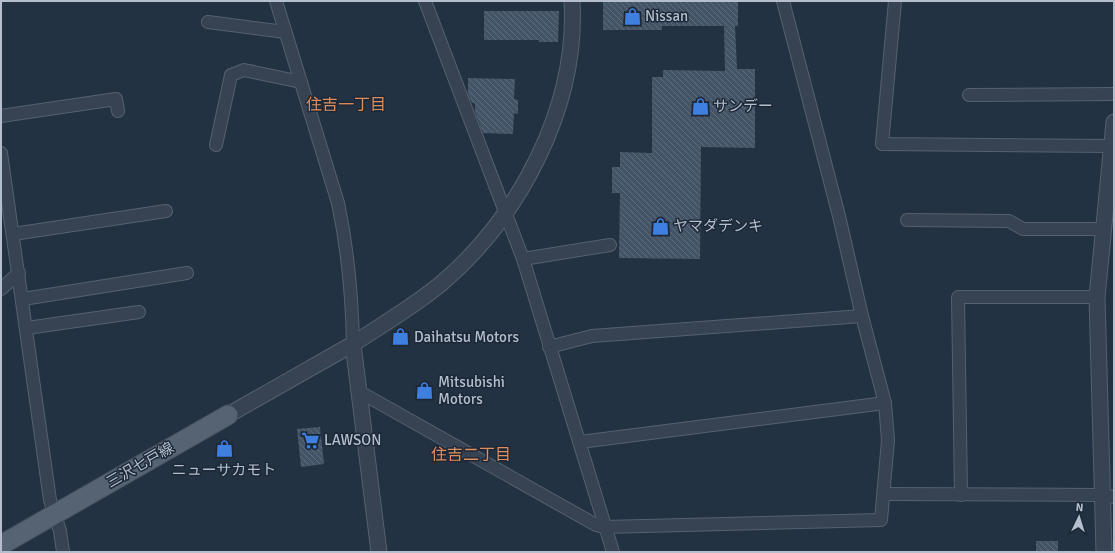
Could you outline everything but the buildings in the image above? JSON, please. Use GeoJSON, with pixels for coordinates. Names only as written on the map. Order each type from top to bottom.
{"type":"FeatureCollection","features":[{"type":"Feature","properties":{"kind":"main road","name":"三沢七戸線"},"geometry":{"type":"LineString","coordinates":[[1,545],[228,415]]}},
{"type":"Feature","properties":{"kind":"street"},"geometry":{"type":"LineString","coordinates":[[276,1],[338,203],[344,232],[352,300],[353,344],[358,391],[379,552]]}},
{"type":"Feature","properties":{"kind":"street"},"geometry":{"type":"LineString","coordinates":[[425,1],[523,259],[549,347],[580,442],[604,527],[613,552]]}},
{"type":"Feature","properties":{"kind":"street"},"geometry":{"type":"LineString","coordinates":[[228,415],[353,344],[443,282],[466,260],[514,202],[534,168],[562,92],[570,54],[572,1]]}},
{"type":"Feature","properties":{"kind":"street"},"geometry":{"type":"LineString","coordinates":[[358,391],[596,525],[604,527],[881,520],[888,440],[885,403],[862,316],[839,216],[783,1]]}},
{"type":"Feature","properties":{"kind":"street"},"geometry":{"type":"LineString","coordinates":[[895,1],[882,144],[1112,146]]}},
{"type":"Feature","properties":{"kind":"street"},"geometry":{"type":"LineString","coordinates":[[208,22],[285,32]]}},
{"type":"Feature","properties":{"kind":"street"},"geometry":{"type":"LineString","coordinates":[[216,145],[231,74],[244,70],[301,82]]}},
{"type":"Feature","properties":{"kind":"street"},"geometry":{"type":"LineString","coordinates":[[969,95],[1114,94]]}},
{"type":"Feature","properties":{"kind":"street"},"geometry":{"type":"LineString","coordinates":[[1,116],[116,99],[118,111]]}},
{"type":"Feature","properties":{"kind":"street"},"geometry":{"type":"LineString","coordinates":[[1104,552],[1108,496],[1097,297],[1114,122]]}},
{"type":"Feature","properties":{"kind":"street"},"geometry":{"type":"LineString","coordinates":[[1,154],[3,179],[23,299],[54,516],[60,531],[63,552]]}},
{"type":"Feature","properties":{"kind":"street"},"geometry":{"type":"LineString","coordinates":[[13,234],[166,210]]}},
{"type":"Feature","properties":{"kind":"street"},"geometry":{"type":"LineString","coordinates":[[907,220],[1009,221],[1023,229],[1104,230]]}},
{"type":"Feature","properties":{"kind":"street"},"geometry":{"type":"LineString","coordinates":[[523,259],[610,245]]}},
{"type":"Feature","properties":{"kind":"street"},"geometry":{"type":"LineString","coordinates":[[1,289],[19,273]]}},
{"type":"Feature","properties":{"kind":"street"},"geometry":{"type":"LineString","coordinates":[[23,299],[186,273]]}},
{"type":"Feature","properties":{"kind":"street"},"geometry":{"type":"LineString","coordinates":[[961,494],[958,297],[1097,297]]}},
{"type":"Feature","properties":{"kind":"street"},"geometry":{"type":"LineString","coordinates":[[27,328],[139,312]]}},
{"type":"Feature","properties":{"kind":"street"},"geometry":{"type":"LineString","coordinates":[[549,347],[592,336],[862,316]]}},
{"type":"Feature","properties":{"kind":"street"},"geometry":{"type":"LineString","coordinates":[[580,442],[885,403]]}},
{"type":"Feature","properties":{"kind":"street"},"geometry":{"type":"LineString","coordinates":[[884,494],[1108,496]]}},
{"type":"Feature","properties":{"kind":"place","name":"Nissan"},"geometry":{"type":"Point","coordinates":[632,16]}},
{"type":"Feature","properties":{"kind":"place","name":"サンデー"},"geometry":{"type":"Point","coordinates":[700,106]}},
{"type":"Feature","properties":{"kind":"place","name":"ヤマダデンキ"},"geometry":{"type":"Point","coordinates":[660,226]}},
{"type":"Feature","properties":{"kind":"place","name":"Daihatsu Motors"},"geometry":{"type":"Point","coordinates":[401,337]}},
{"type":"Feature","properties":{"kind":"place","name":"Mitsubishi Motors"},"geometry":{"type":"Point","coordinates":[425,391]}},
{"type":"Feature","properties":{"kind":"place","name":"LAWSON"},"geometry":{"type":"Point","coordinates":[311,440]}},
{"type":"Feature","properties":{"kind":"place","name":"ニューサカモト"},"geometry":{"type":"Point","coordinates":[224,449]}},
{"type":"Feature","properties":{"kind":"district","name":"住吉一丁目"},"geometry":{"type":"Point","coordinates":[346,104]}},
{"type":"Feature","properties":{"kind":"district","name":"住吉二丁目"},"geometry":{"type":"Point","coordinates":[471,454]}}]}
